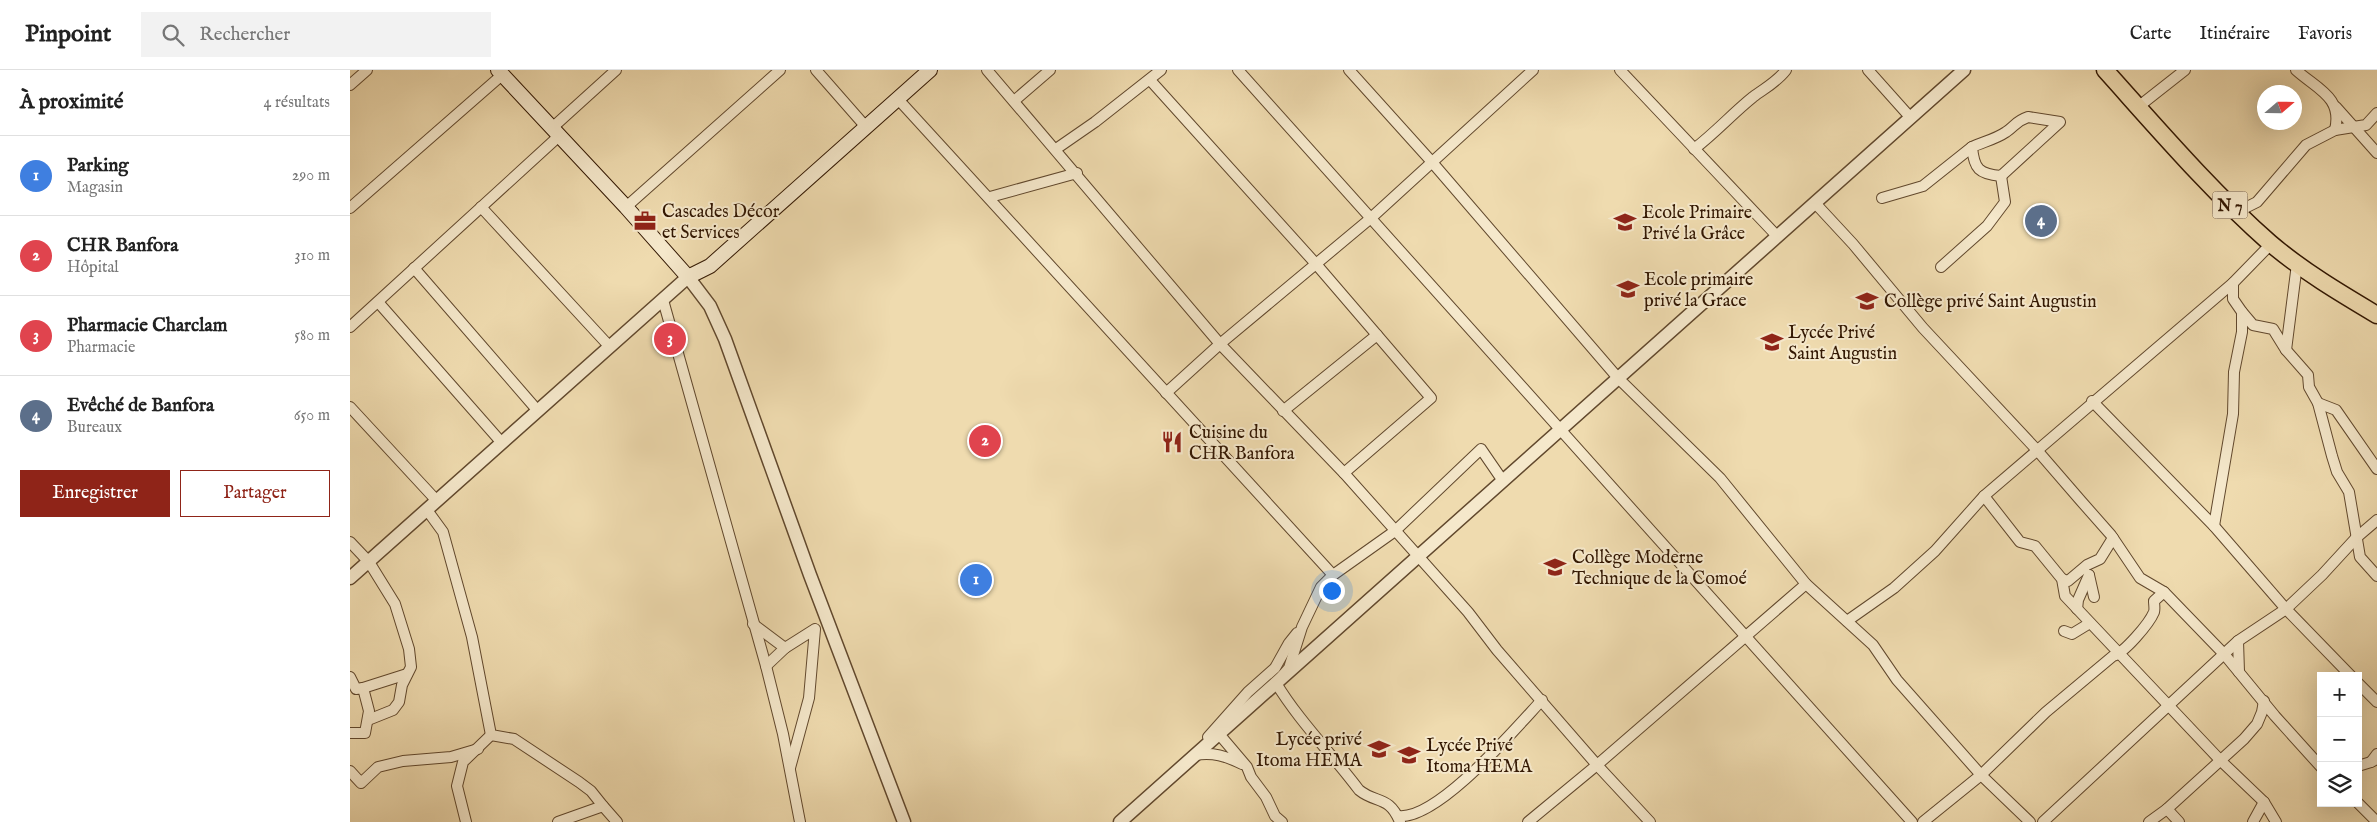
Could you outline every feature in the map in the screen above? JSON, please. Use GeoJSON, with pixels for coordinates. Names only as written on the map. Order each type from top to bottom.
{"type":"FeatureCollection","features":[{"type":"Feature","properties":{"kind":"highway","name":"N 7"},"geometry":{"type":"LineString","coordinates":[[2106,70],[2236,212],[2271,244],[2297,264],[2377,315]]}},
{"type":"Feature","properties":{"kind":"main road"},"geometry":{"type":"LineString","coordinates":[[500,72],[626,207],[688,278],[710,266],[930,70]]}},
{"type":"Feature","properties":{"kind":"street"},"geometry":{"type":"LineString","coordinates":[[350,85],[367,70]]}},
{"type":"Feature","properties":{"kind":"street"},"geometry":{"type":"LineString","coordinates":[[350,327],[481,208],[616,70]]}},
{"type":"Feature","properties":{"kind":"street"},"geometry":{"type":"LineString","coordinates":[[626,207],[780,70]]}},
{"type":"Feature","properties":{"kind":"street"},"geometry":{"type":"LineString","coordinates":[[816,70],[866,127]]}},
{"type":"Feature","properties":{"kind":"street"},"geometry":{"type":"LineString","coordinates":[[987,70],[1220,344],[1344,473],[1646,821]]}},
{"type":"Feature","properties":{"kind":"street"},"geometry":{"type":"LineString","coordinates":[[1014,101],[1050,70]]}},
{"type":"Feature","properties":{"kind":"street"},"geometry":{"type":"LineString","coordinates":[[1056,149],[1095,122],[1161,70]]}},
{"type":"Feature","properties":{"kind":"street"},"geometry":{"type":"LineString","coordinates":[[1238,70],[1912,822]]}},
{"type":"Feature","properties":{"kind":"street"},"geometry":{"type":"LineString","coordinates":[[1350,70],[1432,161],[1618,378],[1720,478],[1806,584],[1873,645],[1886,661],[1897,680],[1981,775],[2030,822]]}},
{"type":"Feature","properties":{"kind":"street"},"geometry":{"type":"LineString","coordinates":[[1166,393],[1220,344],[1371,218],[1533,70]]}},
{"type":"Feature","properties":{"kind":"street"},"geometry":{"type":"LineString","coordinates":[[1620,70],[1777,236]]}},
{"type":"Feature","properties":{"kind":"street"},"geometry":{"type":"LineString","coordinates":[[1694,149],[1714,134],[1754,97],[1770,86],[1786,70]]}},
{"type":"Feature","properties":{"kind":"street"},"geometry":{"type":"LineString","coordinates":[[1868,70],[1910,118]]}},
{"type":"Feature","properties":{"kind":"street"},"geometry":{"type":"LineString","coordinates":[[1120,822],[1964,70]]}},
{"type":"Feature","properties":{"kind":"street"},"geometry":{"type":"LineString","coordinates":[[2138,107],[2185,70]]}},
{"type":"Feature","properties":{"kind":"street"},"geometry":{"type":"LineString","coordinates":[[2296,70],[2315,87],[2326,92],[2334,104],[2377,153]]}},
{"type":"Feature","properties":{"kind":"street"},"geometry":{"type":"LineString","coordinates":[[350,208],[500,72]]}},
{"type":"Feature","properties":{"kind":"street"},"geometry":{"type":"LineString","coordinates":[[1150,80],[1316,264],[1431,398],[1344,473]]}},
{"type":"Feature","properties":{"kind":"street"},"geometry":{"type":"LineString","coordinates":[[897,98],[990,197],[1333,575]]}},
{"type":"Feature","properties":{"kind":"street"},"geometry":{"type":"LineString","coordinates":[[2334,104],[2338,116],[2334,130]]}},
{"type":"Feature","properties":{"kind":"street"},"geometry":{"type":"LineString","coordinates":[[2236,212],[2257,202],[2306,145],[2334,130],[2366,125],[2377,112]]}},
{"type":"Feature","properties":{"kind":"street"},"geometry":{"type":"LineString","coordinates":[[1882,198],[1923,186],[1972,147],[1996,138],[2008,131],[2018,120],[2028,116],[2060,122],[2001,176],[1987,175],[1978,170],[1973,161],[1972,147]]}},
{"type":"Feature","properties":{"kind":"street"},"geometry":{"type":"LineString","coordinates":[[990,197],[1076,173]]}},
{"type":"Feature","properties":{"kind":"street"},"geometry":{"type":"LineString","coordinates":[[1941,267],[1987,226],[2004,202],[2001,176]]}},
{"type":"Feature","properties":{"kind":"street"},"geometry":{"type":"LineString","coordinates":[[1815,203],[1923,328],[2036,449],[2112,538],[2140,578],[2164,592],[2224,654],[2317,762]]}},
{"type":"Feature","properties":{"kind":"street"},"geometry":{"type":"LineString","coordinates":[[481,208],[610,347]]}},
{"type":"Feature","properties":{"kind":"street"},"geometry":{"type":"LineString","coordinates":[[1848,621],[1894,588],[1935,551],[1984,496],[2092,401],[2233,283],[2271,244]]}},
{"type":"Feature","properties":{"kind":"street"},"geometry":{"type":"LineString","coordinates":[[2286,350],[2297,264]]}},
{"type":"Feature","properties":{"kind":"street"},"geometry":{"type":"LineString","coordinates":[[414,268],[538,411]]}},
{"type":"Feature","properties":{"kind":"street"},"geometry":{"type":"LineString","coordinates":[[350,578],[688,278],[710,306],[725,339],[826,617],[904,822]]}},
{"type":"Feature","properties":{"kind":"street"},"geometry":{"type":"LineString","coordinates":[[2233,283],[2233,299],[2242,312],[2253,325],[2273,329],[2286,350],[2308,375],[2309,388],[2318,403],[2332,456],[2349,492],[2360,557],[2377,576]]}},
{"type":"Feature","properties":{"kind":"street"},"geometry":{"type":"LineString","coordinates":[[663,300],[766,666],[800,822]]}},
{"type":"Feature","properties":{"kind":"street"},"geometry":{"type":"LineString","coordinates":[[378,302],[502,443]]}},
{"type":"Feature","properties":{"kind":"street"},"geometry":{"type":"LineString","coordinates":[[2214,526],[2233,414],[2234,372],[2242,332],[2242,312]]}},
{"type":"Feature","properties":{"kind":"street"},"geometry":{"type":"LineString","coordinates":[[1283,411],[1377,335]]}},
{"type":"Feature","properties":{"kind":"street"},"geometry":{"type":"LineString","coordinates":[[2092,401],[2214,526],[2286,609],[2347,672]]}},
{"type":"Feature","properties":{"kind":"street"},"geometry":{"type":"LineString","coordinates":[[2318,403],[2336,410],[2377,469]]}},
{"type":"Feature","properties":{"kind":"street"},"geometry":{"type":"LineString","coordinates":[[350,407],[432,505],[443,532],[472,636],[491,735]]}},
{"type":"Feature","properties":{"kind":"street"},"geometry":{"type":"LineString","coordinates":[[1276,683],[1290,668],[1302,626],[1321,587],[1333,575],[1395,531],[1482,449],[1503,480]]}},
{"type":"Feature","properties":{"kind":"street"},"geometry":{"type":"LineString","coordinates":[[1984,496],[2020,542],[2035,546],[2062,579],[2065,596],[2221,761],[2264,802],[2276,822]]}},
{"type":"Feature","properties":{"kind":"street"},"geometry":{"type":"LineString","coordinates":[[2043,822],[2238,641],[2286,609],[2322,575],[2356,538],[2377,520]]}},
{"type":"Feature","properties":{"kind":"street"},"geometry":{"type":"LineString","coordinates":[[2062,579],[2068,581],[2088,570],[2100,559],[2112,538]]}},
{"type":"Feature","properties":{"kind":"street"},"geometry":{"type":"LineString","coordinates":[[350,542],[368,562],[395,604],[409,649],[410,667],[402,685],[400,702],[394,710],[368,720]]}},
{"type":"Feature","properties":{"kind":"street"},"geometry":{"type":"LineString","coordinates":[[2088,570],[2094,597]]}},
{"type":"Feature","properties":{"kind":"street"},"geometry":{"type":"LineString","coordinates":[[2077,609],[2088,570]]}},
{"type":"Feature","properties":{"kind":"street"},"geometry":{"type":"LineString","coordinates":[[1528,822],[1598,765],[1806,584]]}},
{"type":"Feature","properties":{"kind":"street"},"geometry":{"type":"LineString","coordinates":[[1923,822],[1981,775],[2046,712],[2114,656],[2119,654],[2142,629],[2154,612],[2154,601],[2164,592]]}},
{"type":"Feature","properties":{"kind":"street"},"geometry":{"type":"LineString","coordinates":[[766,666],[785,648],[815,629],[826,617]]}},
{"type":"Feature","properties":{"kind":"street"},"geometry":{"type":"LineString","coordinates":[[2064,631],[2072,634],[2090,623]]}},
{"type":"Feature","properties":{"kind":"street"},"geometry":{"type":"LineString","coordinates":[[753,624],[785,648]]}},
{"type":"Feature","properties":{"kind":"street"},"geometry":{"type":"LineString","coordinates":[[1191,758],[1242,699],[1276,668],[1288,643],[1302,626]]}},
{"type":"Feature","properties":{"kind":"street"},"geometry":{"type":"LineString","coordinates":[[790,770],[810,698],[815,629]]}},
{"type":"Feature","properties":{"kind":"street"},"geometry":{"type":"LineString","coordinates":[[2238,641],[2239,672]]}},
{"type":"Feature","properties":{"kind":"street"},"geometry":{"type":"LineString","coordinates":[[350,677],[356,689],[407,674]]}},
{"type":"Feature","properties":{"kind":"street"},"geometry":{"type":"LineString","coordinates":[[1276,683],[1291,707],[1305,721],[1359,790],[1366,795],[1380,798],[1389,805],[1399,819],[1412,816],[1457,788],[1542,700]]}},
{"type":"Feature","properties":{"kind":"street"},"geometry":{"type":"LineString","coordinates":[[2362,687],[2377,702]]}},
{"type":"Feature","properties":{"kind":"street"},"geometry":{"type":"LineString","coordinates":[[350,733],[365,732],[369,711],[363,688]]}},
{"type":"Feature","properties":{"kind":"street"},"geometry":{"type":"LineString","coordinates":[[2149,822],[2167,809],[2221,761],[2257,724],[2264,701]]}},
{"type":"Feature","properties":{"kind":"street"},"geometry":{"type":"LineString","coordinates":[[1219,734],[1247,767],[1251,777],[1266,797],[1275,816],[1282,822]]}},
{"type":"Feature","properties":{"kind":"street"},"geometry":{"type":"LineString","coordinates":[[466,822],[457,786],[463,762],[491,735]]}},
{"type":"Feature","properties":{"kind":"street"},"geometry":{"type":"LineString","coordinates":[[491,735],[514,739],[580,782],[591,791],[617,822]]}},
{"type":"Feature","properties":{"kind":"street"},"geometry":{"type":"LineString","coordinates":[[350,771],[361,783],[378,767],[403,761],[451,757],[478,749]]}},
{"type":"Feature","properties":{"kind":"street"},"geometry":{"type":"LineString","coordinates":[[1191,758],[1208,753],[1220,755],[1247,767]]}},
{"type":"Feature","properties":{"kind":"street"},"geometry":{"type":"LineString","coordinates":[[2362,764],[2375,758]]}},
{"type":"Feature","properties":{"kind":"street"},"geometry":{"type":"LineString","coordinates":[[2253,822],[2264,802]]}},
{"type":"Feature","properties":{"kind":"street"},"geometry":{"type":"LineString","coordinates":[[558,822],[603,806]]}},
{"type":"Feature","properties":{"kind":"street"},"geometry":{"type":"LineString","coordinates":[[2362,807],[2377,822]]}},
{"type":"Feature","properties":{"kind":"street"},"geometry":{"type":"LineString","coordinates":[[2167,809],[2179,822]]}},
{"type":"Feature","properties":{"kind":"place","name":"Cascades Décor et Services"},"geometry":{"type":"Point","coordinates":[645,221]}},
{"type":"Feature","properties":{"kind":"place","name":"Evêché de Banfora"},"geometry":{"type":"Point","coordinates":[2041,221]}},
{"type":"Feature","properties":{"kind":"place","name":"Ecole Primaire Privé la Grâce"},"geometry":{"type":"Point","coordinates":[1625,222]}},
{"type":"Feature","properties":{"kind":"place","name":"Ecole primaire privé la Grace"},"geometry":{"type":"Point","coordinates":[1628,289]}},
{"type":"Feature","properties":{"kind":"place","name":"Collège privé Saint Augustin"},"geometry":{"type":"Point","coordinates":[1867,301]}},
{"type":"Feature","properties":{"kind":"place","name":"Pharmacie Charclam"},"geometry":{"type":"Point","coordinates":[670,339]}},
{"type":"Feature","properties":{"kind":"place","name":"Lycée Privé Saint Augustin"},"geometry":{"type":"Point","coordinates":[1772,342]}},
{"type":"Feature","properties":{"kind":"place","name":"CHR Banfora"},"geometry":{"type":"Point","coordinates":[985,441]}},
{"type":"Feature","properties":{"kind":"place","name":"Cuisine du CHR Banfora"},"geometry":{"type":"Point","coordinates":[1172,442]}},
{"type":"Feature","properties":{"kind":"place","name":"Collège Moderne Technique de la Comoé"},"geometry":{"type":"Point","coordinates":[1555,567]}},
{"type":"Feature","properties":{"kind":"place","name":"Parking"},"geometry":{"type":"Point","coordinates":[976,580]}},
{"type":"Feature","properties":{"kind":"place","name":"Lycée privé Itoma HEMA"},"geometry":{"type":"Point","coordinates":[1379,749]}},
{"type":"Feature","properties":{"kind":"place","name":"Lycée Privé Itoma HEMA"},"geometry":{"type":"Point","coordinates":[1409,755]}}]}
